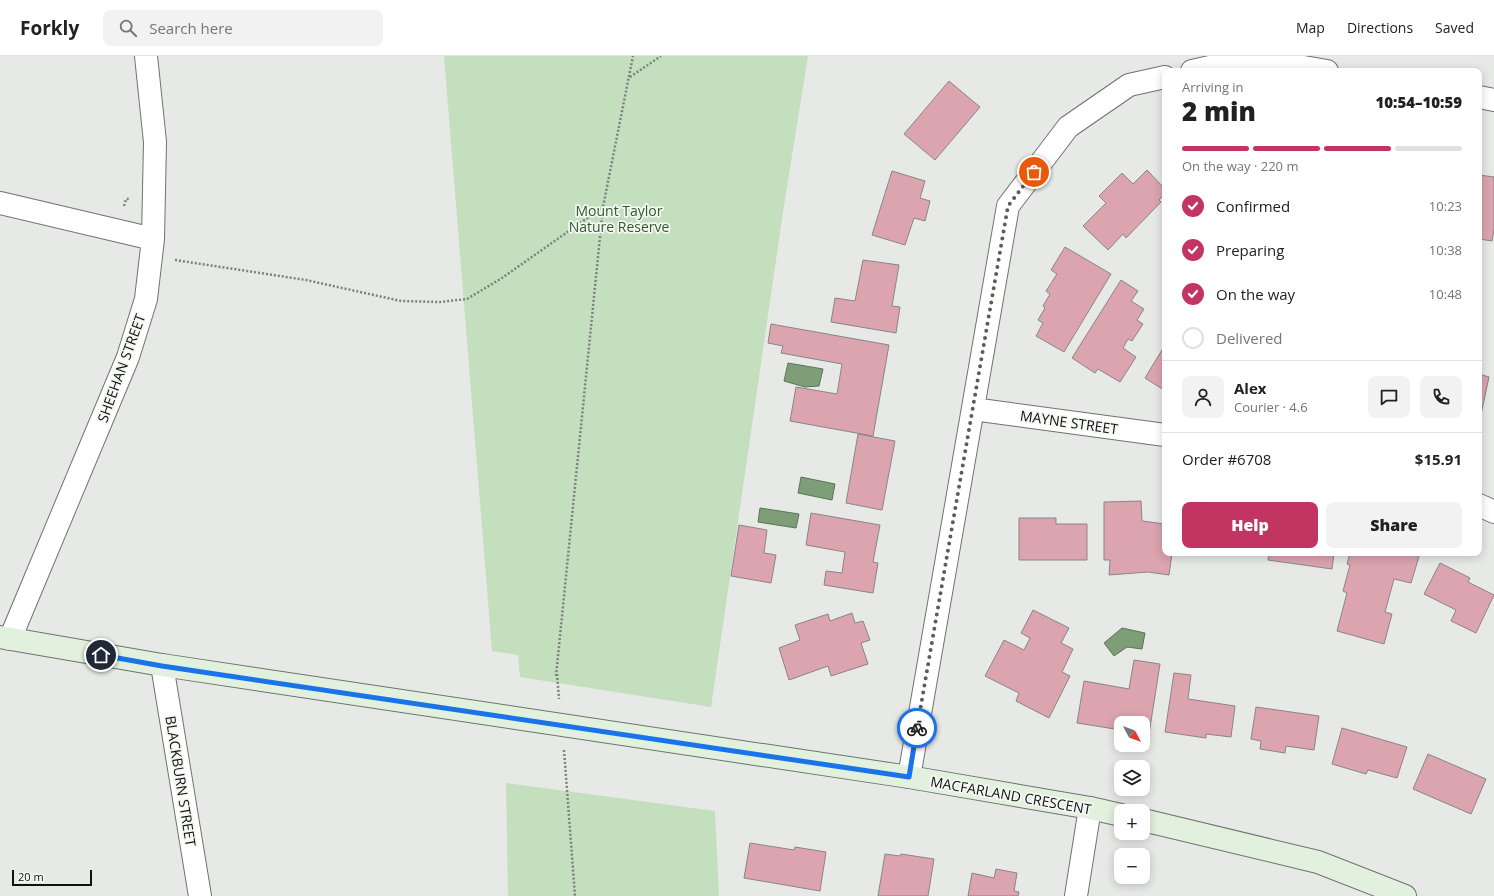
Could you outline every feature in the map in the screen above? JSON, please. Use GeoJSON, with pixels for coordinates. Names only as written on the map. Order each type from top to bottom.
{"type":"FeatureCollection","features":[{"type":"Feature","properties":{"kind":"street","name":"SHEEHAN STREET"},"geometry":{"type":"LineString","coordinates":[[5,638],[128,357],[146,298],[152,248],[155,142],[146,56]]}},
{"type":"Feature","properties":{"kind":"street"},"geometry":{"type":"LineString","coordinates":[[1205,68],[1251,57],[1311,68]]}},
{"type":"Feature","properties":{"kind":"street"},"geometry":{"type":"LineString","coordinates":[[909,777],[1008,206],[1068,127],[1129,85],[1162,78]]}},
{"type":"Feature","properties":{"kind":"street"},"geometry":{"type":"LineString","coordinates":[[1482,98],[1494,100]]}},
{"type":"Feature","properties":{"kind":"street"},"geometry":{"type":"LineString","coordinates":[[0,203],[152,248]]}},
{"type":"Feature","properties":{"kind":"street","name":"MAYNE STREET"},"geometry":{"type":"LineString","coordinates":[[973,409],[1162,435]]}},
{"type":"Feature","properties":{"kind":"street"},"geometry":{"type":"LineString","coordinates":[[1482,506],[1494,512]]}},
{"type":"Feature","properties":{"kind":"street","name":"MACFARLAND CRESCENT"},"geometry":{"type":"LineString","coordinates":[[5,638],[162,666],[909,777],[1114,813]]}},
{"type":"Feature","properties":{"kind":"street","name":"BLACKBURN STREET"},"geometry":{"type":"LineString","coordinates":[[162,666],[200,896]]}},
{"type":"Feature","properties":{"kind":"street"},"geometry":{"type":"LineString","coordinates":[[1076,896],[1090,808]]}},
{"type":"Feature","properties":{"kind":"street"},"geometry":{"type":"LineString","coordinates":[[1150,822],[1318,862],[1405,896]]}},
{"type":"Feature","properties":{"kind":"path"},"geometry":{"type":"LineString","coordinates":[[556,676],[604,207],[633,56]]}},
{"type":"Feature","properties":{"kind":"path"},"geometry":{"type":"LineString","coordinates":[[630,77],[661,56]]}},
{"type":"Feature","properties":{"kind":"path"},"geometry":{"type":"LineString","coordinates":[[152,248],[401,301],[440,302],[467,299],[604,207]]}},
{"type":"Feature","properties":{"kind":"path"},"geometry":{"type":"LineString","coordinates":[[556,668],[562,725],[575,896]]}},
{"type":"Feature","properties":{"kind":"green space","name":"Mount Taylor Nature Reserve"},"geometry":{"type":"Polygon","coordinates":[[[444,56],[808,56],[783,212],[711,707],[520,677],[518,655],[492,651],[444,56]]]}},
{"type":"Feature","properties":{"kind":"green space"},"geometry":{"type":"Polygon","coordinates":[[[506,783],[715,811],[719,896],[508,896],[506,783]]]}},
{"type":"Feature","properties":{"kind":"shaded area"},"geometry":{"type":"Polygon","coordinates":[[[788,363],[823,369],[819,386],[805,387],[784,381],[788,363]]]}},
{"type":"Feature","properties":{"kind":"shaded area"},"geometry":{"type":"Polygon","coordinates":[[[801,477],[835,484],[832,500],[798,493],[801,477]]]}},
{"type":"Feature","properties":{"kind":"shaded area"},"geometry":{"type":"Polygon","coordinates":[[[760,508],[799,514],[796,528],[758,522],[760,508]]]}},
{"type":"Feature","properties":{"kind":"shaded area"},"geometry":{"type":"Polygon","coordinates":[[[1122,628],[1145,633],[1142,649],[1127,647],[1114,656],[1104,643],[1122,628]]]}},
{"type":"Feature","properties":{"kind":"building"},"geometry":{"type":"Polygon","coordinates":[[[949,81],[980,107],[935,160],[904,134],[949,81]]]}},
{"type":"Feature","properties":{"kind":"building"},"geometry":{"type":"Polygon","coordinates":[[[1147,170],[1162,186],[1162,197],[1159,200],[1161,202],[1126,238],[1123,234],[1108,250],[1083,226],[1106,203],[1099,196],[1122,173],[1133,184],[1147,170]]]}},
{"type":"Feature","properties":{"kind":"building"},"geometry":{"type":"Polygon","coordinates":[[[892,171],[925,181],[920,198],[930,201],[925,221],[914,218],[905,245],[872,235],[892,171]]]}},
{"type":"Feature","properties":{"kind":"building"},"geometry":{"type":"Polygon","coordinates":[[[1482,175],[1494,177],[1494,229],[1492,241],[1482,239],[1482,175]]]}},
{"type":"Feature","properties":{"kind":"building"},"geometry":{"type":"Polygon","coordinates":[[[1065,247],[1111,274],[1064,352],[1036,336],[1043,323],[1038,320],[1045,308],[1043,306],[1050,294],[1046,291],[1057,274],[1051,270],[1065,247]]]}},
{"type":"Feature","properties":{"kind":"building"},"geometry":{"type":"Polygon","coordinates":[[[863,260],[899,265],[892,306],[900,307],[896,333],[831,322],[835,298],[855,301],[863,260]]]}},
{"type":"Feature","properties":{"kind":"building"},"geometry":{"type":"Polygon","coordinates":[[[1121,280],[1138,291],[1131,301],[1144,309],[1137,320],[1143,324],[1132,341],[1128,339],[1123,348],[1136,357],[1120,382],[1098,369],[1095,373],[1072,358],[1121,280]]]}},
{"type":"Feature","properties":{"kind":"building"},"geometry":{"type":"Polygon","coordinates":[[[771,324],[889,345],[873,436],[790,421],[796,387],[837,394],[842,364],[781,353],[783,346],[768,343],[771,324]]]}},
{"type":"Feature","properties":{"kind":"building"},"geometry":{"type":"Polygon","coordinates":[[[1162,350],[1162,389],[1145,378],[1162,350]]]}},
{"type":"Feature","properties":{"kind":"building"},"geometry":{"type":"Polygon","coordinates":[[[1482,375],[1489,377],[1482,410],[1482,375]]]}},
{"type":"Feature","properties":{"kind":"building"},"geometry":{"type":"Polygon","coordinates":[[[858,434],[895,441],[882,510],[846,503],[858,434]]]}},
{"type":"Feature","properties":{"kind":"building"},"geometry":{"type":"Polygon","coordinates":[[[1141,501],[1142,521],[1162,524],[1162,556],[1172,556],[1169,575],[1148,572],[1109,575],[1110,560],[1104,560],[1104,502],[1141,501]]]}},
{"type":"Feature","properties":{"kind":"building"},"geometry":{"type":"Polygon","coordinates":[[[811,513],[880,525],[873,562],[878,563],[873,593],[824,585],[826,571],[842,573],[845,552],[806,545],[811,513]]]}},
{"type":"Feature","properties":{"kind":"building"},"geometry":{"type":"Polygon","coordinates":[[[1019,518],[1056,518],[1056,524],[1087,524],[1087,560],[1019,560],[1019,518]]]}},
{"type":"Feature","properties":{"kind":"building"},"geometry":{"type":"Polygon","coordinates":[[[739,525],[767,530],[764,553],[776,555],[771,583],[731,576],[739,525]]]}},
{"type":"Feature","properties":{"kind":"building"},"geometry":{"type":"Polygon","coordinates":[[[1269,556],[1334,556],[1332,569],[1268,560],[1269,556]]]}},
{"type":"Feature","properties":{"kind":"building"},"geometry":{"type":"Polygon","coordinates":[[[1349,556],[1419,556],[1411,583],[1394,579],[1385,612],[1392,614],[1384,644],[1337,631],[1347,593],[1343,591],[1350,565],[1347,564],[1349,556]]]}},
{"type":"Feature","properties":{"kind":"building"},"geometry":{"type":"Polygon","coordinates":[[[1440,563],[1470,578],[1468,582],[1494,595],[1476,633],[1451,621],[1456,610],[1424,594],[1440,563]]]}},
{"type":"Feature","properties":{"kind":"building"},"geometry":{"type":"Polygon","coordinates":[[[1033,610],[1069,628],[1061,643],[1073,649],[1062,672],[1070,676],[1049,718],[1016,701],[1019,693],[985,676],[1004,640],[1024,650],[1030,638],[1021,633],[1033,610]]]}},
{"type":"Feature","properties":{"kind":"building"},"geometry":{"type":"Polygon","coordinates":[[[852,613],[855,623],[863,621],[870,640],[861,643],[868,664],[831,676],[828,666],[789,680],[779,648],[800,640],[795,625],[828,614],[830,621],[852,613]]]}},
{"type":"Feature","properties":{"kind":"building"},"geometry":{"type":"Polygon","coordinates":[[[1134,660],[1160,664],[1150,728],[1150,716],[1114,716],[1114,729],[1077,723],[1084,681],[1129,689],[1134,660]]]}},
{"type":"Feature","properties":{"kind":"building"},"geometry":{"type":"Polygon","coordinates":[[[1174,673],[1191,675],[1188,699],[1235,706],[1231,737],[1206,734],[1206,738],[1165,732],[1174,673]]]}},
{"type":"Feature","properties":{"kind":"building"},"geometry":{"type":"Polygon","coordinates":[[[1256,707],[1319,716],[1314,750],[1286,746],[1285,753],[1260,749],[1261,741],[1251,739],[1256,707]]]}},
{"type":"Feature","properties":{"kind":"building"},"geometry":{"type":"Polygon","coordinates":[[[1342,728],[1407,747],[1397,778],[1368,770],[1366,774],[1332,764],[1342,728]]]}},
{"type":"Feature","properties":{"kind":"building"},"geometry":{"type":"Polygon","coordinates":[[[1428,754],[1486,779],[1471,814],[1413,789],[1428,754]]]}},
{"type":"Feature","properties":{"kind":"building"},"geometry":{"type":"Polygon","coordinates":[[[750,843],[794,850],[795,847],[826,852],[820,891],[744,878],[750,843]]]}},
{"type":"Feature","properties":{"kind":"building"},"geometry":{"type":"Polygon","coordinates":[[[885,854],[900,856],[901,854],[934,859],[928,896],[878,896],[885,854]]]}},
{"type":"Feature","properties":{"kind":"building"},"geometry":{"type":"Polygon","coordinates":[[[996,869],[1017,873],[1014,891],[1019,892],[1018,896],[968,896],[972,873],[994,878],[996,869]]]}},
{"type":"Feature","properties":{"kind":"way so far"},"geometry":{"type":"LineString","coordinates":[[917,728],[1008,206],[1034,172]]}},
{"type":"Feature","properties":{"kind":"route"},"geometry":{"type":"LineString","coordinates":[[101,655],[162,666],[909,777],[917,728]]}}]}
